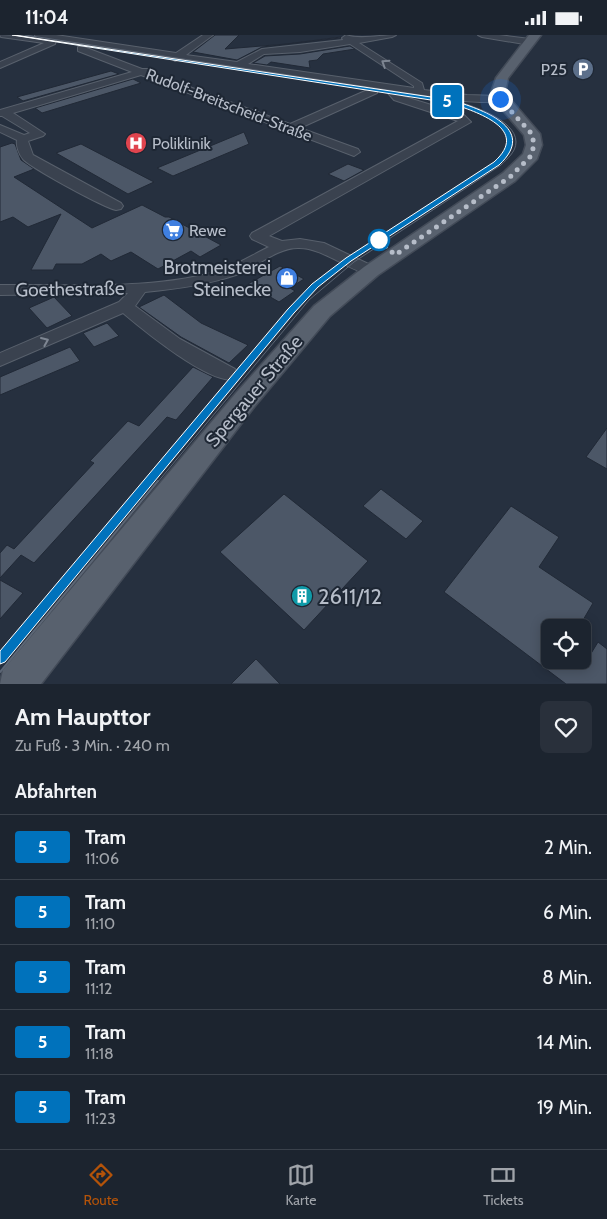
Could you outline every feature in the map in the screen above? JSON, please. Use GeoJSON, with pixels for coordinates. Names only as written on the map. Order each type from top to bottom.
{"type":"FeatureCollection","features":[{"type":"Feature","properties":{"kind":"main road"},"geometry":{"type":"LineString","coordinates":[[500,99],[498,93],[502,78],[533,38]]}},
{"type":"Feature","properties":{"kind":"main road","name":"Spergauer Straße"},"geometry":{"type":"LineString","coordinates":[[18,684],[245,400],[322,311],[350,286],[371,271],[510,177],[531,156],[534,146],[532,134],[500,99]]}},
{"type":"Feature","properties":{"kind":"street"},"geometry":{"type":"LineString","coordinates":[[1,35],[61,38],[77,45],[239,65],[403,90],[424,91],[467,98],[500,99]]}},
{"type":"Feature","properties":{"kind":"street"},"geometry":{"type":"LineString","coordinates":[[39,35],[373,91],[396,96],[460,117],[465,122],[257,236],[282,247]]}},
{"type":"Feature","properties":{"kind":"street"},"geometry":{"type":"LineString","coordinates":[[2,112],[143,72],[176,58],[209,35]]}},
{"type":"Feature","properties":{"kind":"street"},"geometry":{"type":"LineString","coordinates":[[341,35],[419,85],[424,91]]}},
{"type":"Feature","properties":{"kind":"street"},"geometry":{"type":"LineString","coordinates":[[239,65],[262,52],[392,35]]}},
{"type":"Feature","properties":{"kind":"street"},"geometry":{"type":"LineString","coordinates":[[482,35],[533,38]]}},
{"type":"Feature","properties":{"kind":"street"},"geometry":{"type":"LineString","coordinates":[[0,65],[61,38]]}},
{"type":"Feature","properties":{"kind":"street","name":"Rudolf-Breitscheid-Straße"},"geometry":{"type":"LineString","coordinates":[[77,45],[82,49],[354,152]]}},
{"type":"Feature","properties":{"kind":"street"},"geometry":{"type":"LineString","coordinates":[[290,128],[373,91]]}},
{"type":"Feature","properties":{"kind":"street"},"geometry":{"type":"LineString","coordinates":[[396,96],[424,91]]}},
{"type":"Feature","properties":{"kind":"street"},"geometry":{"type":"LineString","coordinates":[[0,128],[24,139],[39,134],[2,112]]}},
{"type":"Feature","properties":{"kind":"street"},"geometry":{"type":"LineString","coordinates":[[24,139],[22,144],[28,157],[59,176],[116,205]]}},
{"type":"Feature","properties":{"kind":"street","name":"Goethestraße"},"geometry":{"type":"LineString","coordinates":[[0,290],[139,288],[179,283],[240,268],[282,247],[299,243],[315,245],[371,271]]}},
{"type":"Feature","properties":{"kind":"street"},"geometry":{"type":"LineString","coordinates":[[0,360],[125,306],[134,297],[139,288]]}},
{"type":"Feature","properties":{"kind":"street"},"geometry":{"type":"LineString","coordinates":[[125,306],[157,333],[194,358],[228,374]]}},
{"type":"Feature","properties":{"kind":"building"},"geometry":{"type":"Polygon","coordinates":[[[215,35],[239,35],[225,49],[341,37],[340,38],[262,47],[237,60],[193,52],[215,35]]]}},
{"type":"Feature","properties":{"kind":"building"},"geometry":{"type":"Polygon","coordinates":[[[350,46],[355,49],[323,54],[317,60],[309,61],[310,68],[271,62],[267,65],[253,63],[265,56],[300,54],[350,46]]]}},
{"type":"Feature","properties":{"kind":"building"},"geometry":{"type":"Polygon","coordinates":[[[111,71],[119,74],[23,101],[17,97],[111,71]]]}},
{"type":"Feature","properties":{"kind":"building"},"geometry":{"type":"Polygon","coordinates":[[[133,79],[141,83],[42,113],[35,108],[133,79]]]}},
{"type":"Feature","properties":{"kind":"building"},"geometry":{"type":"Polygon","coordinates":[[[244,132],[249,144],[173,176],[157,168],[244,132]]]}},
{"type":"Feature","properties":{"kind":"building"},"geometry":{"type":"Polygon","coordinates":[[[12,143],[15,144],[21,160],[34,169],[14,177],[92,228],[142,205],[221,245],[200,257],[191,251],[158,269],[131,252],[111,261],[101,254],[82,264],[56,264],[53,270],[31,270],[61,214],[28,227],[13,217],[0,222],[0,147],[12,143]]]}},
{"type":"Feature","properties":{"kind":"building"},"geometry":{"type":"Polygon","coordinates":[[[81,144],[154,182],[128,194],[56,153],[81,144]]]}},
{"type":"Feature","properties":{"kind":"building"},"geometry":{"type":"Polygon","coordinates":[[[348,164],[364,170],[344,181],[328,174],[348,164]]]}},
{"type":"Feature","properties":{"kind":"building"},"geometry":{"type":"Polygon","coordinates":[[[280,266],[304,279],[290,288],[295,291],[279,302],[248,284],[280,266]]]}},
{"type":"Feature","properties":{"kind":"building"},"geometry":{"type":"Polygon","coordinates":[[[164,295],[201,323],[248,345],[229,363],[181,337],[139,307],[164,295]]]}},
{"type":"Feature","properties":{"kind":"building"},"geometry":{"type":"Polygon","coordinates":[[[54,297],[72,316],[47,328],[29,308],[54,297]]]}},
{"type":"Feature","properties":{"kind":"building"},"geometry":{"type":"Polygon","coordinates":[[[107,323],[119,336],[94,347],[83,333],[107,323]]]}},
{"type":"Feature","properties":{"kind":"building"},"geometry":{"type":"Polygon","coordinates":[[[70,347],[80,361],[0,395],[0,377],[70,347]]]}},
{"type":"Feature","properties":{"kind":"building"},"geometry":{"type":"Polygon","coordinates":[[[193,367],[213,377],[176,420],[167,417],[34,563],[21,555],[0,578],[0,553],[7,545],[14,549],[94,463],[90,461],[128,421],[139,426],[193,367]]]}},
{"type":"Feature","properties":{"kind":"building"},"geometry":{"type":"Polygon","coordinates":[[[607,428],[607,469],[586,457],[607,428]]]}},
{"type":"Feature","properties":{"kind":"building"},"geometry":{"type":"Polygon","coordinates":[[[381,489],[423,521],[406,539],[363,506],[381,489]]]}},
{"type":"Feature","properties":{"kind":"building","name":"2611/12"},"geometry":{"type":"Polygon","coordinates":[[[284,494],[368,561],[304,630],[220,552],[284,494]]]}},
{"type":"Feature","properties":{"kind":"building"},"geometry":{"type":"Polygon","coordinates":[[[511,506],[559,537],[539,567],[593,603],[584,619],[541,619],[541,665],[444,592],[511,506]]]}},
{"type":"Feature","properties":{"kind":"building"},"geometry":{"type":"Polygon","coordinates":[[[0,580],[23,593],[0,619],[0,580]]]}},
{"type":"Feature","properties":{"kind":"building"},"geometry":{"type":"Polygon","coordinates":[[[598,642],[607,649],[607,684],[566,684],[546,669],[591,669],[591,653],[598,642]]]}},
{"type":"Feature","properties":{"kind":"building"},"geometry":{"type":"Polygon","coordinates":[[[256,659],[280,684],[231,684],[256,659]]]}},
{"type":"Feature","properties":{"kind":"tram line","name":"5"},"geometry":{"type":"LineString","coordinates":[[0,656],[291,311],[315,286],[348,260],[497,164],[507,154],[511,145],[510,136],[498,121],[478,110],[451,102],[14,35]]}},
{"type":"Feature","properties":{"kind":"tram line"},"geometry":{"type":"LineString","coordinates":[[25,35],[453,100],[491,114],[509,126],[514,134],[516,142],[514,149],[501,165],[354,262],[309,300],[157,483]]}},
{"type":"Feature","properties":{"kind":"tram line"},"geometry":{"type":"LineString","coordinates":[[147,483],[188,434]]}},
{"type":"Feature","properties":{"kind":"tram line"},"geometry":{"type":"LineString","coordinates":[[0,656],[148,481]]}},
{"type":"Feature","properties":{"kind":"tram line"},"geometry":{"type":"LineString","coordinates":[[0,672],[158,481]]}},
{"type":"Feature","properties":{"kind":"place","name":"P25"},"geometry":{"type":"Point","coordinates":[583,69]}},
{"type":"Feature","properties":{"kind":"place","name":"Poliklinik"},"geometry":{"type":"Point","coordinates":[136,143]}},
{"type":"Feature","properties":{"kind":"place","name":"Rewe"},"geometry":{"type":"Point","coordinates":[173,230]}},
{"type":"Feature","properties":{"kind":"place","name":"Brotmeisterei Steinecke"},"geometry":{"type":"Point","coordinates":[287,278]}},
{"type":"Feature","properties":{"kind":"place","name":"2611/12"},"geometry":{"type":"Point","coordinates":[302,596]}},
{"type":"Feature","properties":{"kind":"route"},"geometry":{"type":"LineString","coordinates":[[379,240],[395,255],[445,223],[510,177],[531,156],[534,145],[532,134],[500,99]]}}]}
